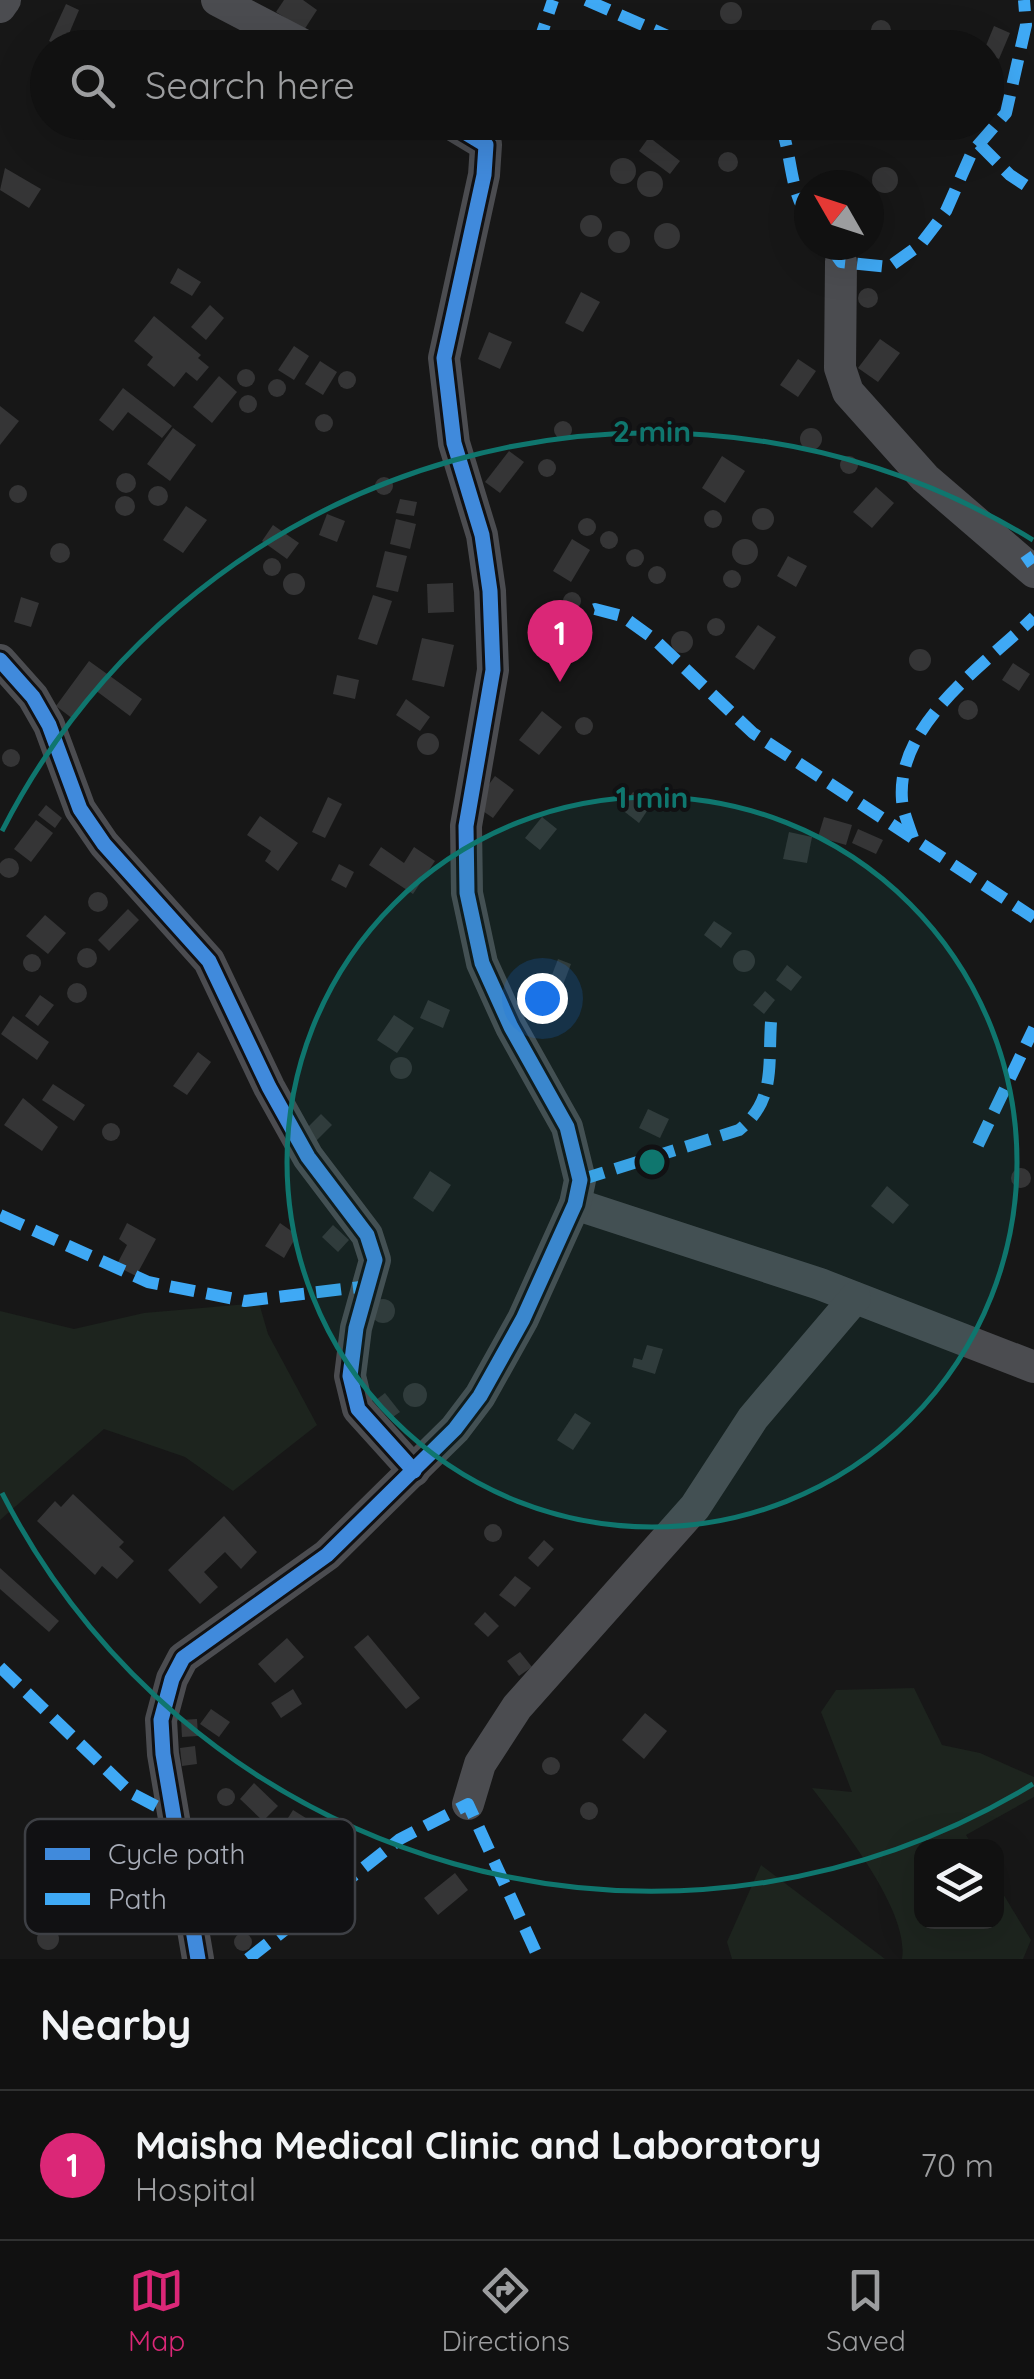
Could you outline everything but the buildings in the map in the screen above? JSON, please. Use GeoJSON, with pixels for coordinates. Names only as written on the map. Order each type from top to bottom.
{"type":"FeatureCollection","features":[{"type":"Feature","properties":{"kind":"street"},"geometry":{"type":"LineString","coordinates":[[0,7],[4,0]]}},
{"type":"Feature","properties":{"kind":"street"},"geometry":{"type":"LineString","coordinates":[[218,0],[274,30]]}},
{"type":"Feature","properties":{"kind":"street"},"geometry":{"type":"LineString","coordinates":[[174,1819],[161,1720],[172,1679],[183,1658],[328,1555],[414,1472],[480,1396],[523,1318],[576,1204],[580,1180],[567,1126],[510,1027],[482,963],[467,893],[466,826],[492,670],[490,591],[482,535],[454,443],[444,358],[484,175],[486,145],[478,140]]}},
{"type":"Feature","properties":{"kind":"street"},"geometry":{"type":"LineString","coordinates":[[841,262],[840,368],[848,392],[925,478],[1034,572]]}},
{"type":"Feature","properties":{"kind":"street"},"geometry":{"type":"LineString","coordinates":[[0,660],[33,697],[49,726],[80,809],[104,844],[209,961],[268,1087],[308,1157],[367,1235],[376,1260],[356,1328],[350,1376],[358,1409],[414,1472]]}},
{"type":"Feature","properties":{"kind":"street"},"geometry":{"type":"LineString","coordinates":[[576,1204],[855,1298],[1034,1367]]}},
{"type":"Feature","properties":{"kind":"street"},"geometry":{"type":"LineString","coordinates":[[468,1804],[480,1764],[517,1707],[695,1507],[753,1418],[855,1298]]}},
{"type":"Feature","properties":{"kind":"street"},"geometry":{"type":"LineString","coordinates":[[194,1934],[198,1959]]}},
{"type":"Feature","properties":{"kind":"shaded area"},"geometry":{"type":"Polygon","coordinates":[[[259,1303],[268,1334],[317,1425],[233,1491],[185,1457],[104,1429],[0,1520],[0,1311],[74,1329],[144,1313],[259,1303]]]}},
{"type":"Feature","properties":{"kind":"shaded area"},"geometry":{"type":"Polygon","coordinates":[[[914,1688],[942,1745],[980,1753],[1034,1777],[1034,1797],[966,1835],[969,1839],[914,1839],[914,1929],[1004,1929],[1004,1896],[1031,1940],[1023,1959],[902,1959],[902,1939],[885,1894],[812,1788],[852,1792],[821,1712],[836,1690],[914,1688]]]}},
{"type":"Feature","properties":{"kind":"shaded area"},"geometry":{"type":"Polygon","coordinates":[[[761,1865],[885,1959],[732,1959],[727,1942],[761,1865]]]}},
{"type":"Feature","properties":{"kind":"marked path"},"geometry":{"type":"LineString","coordinates":[[543,30],[553,0]]}},
{"type":"Feature","properties":{"kind":"marked path"},"geometry":{"type":"LineString","coordinates":[[586,0],[654,30]]}},
{"type":"Feature","properties":{"kind":"marked path"},"geometry":{"type":"LineString","coordinates":[[1004,115],[1026,25],[1024,0]]}},
{"type":"Feature","properties":{"kind":"marked path"},"geometry":{"type":"LineString","coordinates":[[486,145],[489,140]]}},
{"type":"Feature","properties":{"kind":"marked path"},"geometry":{"type":"LineString","coordinates":[[785,140],[794,183]]}},
{"type":"Feature","properties":{"kind":"marked path"},"geometry":{"type":"LineString","coordinates":[[840,260],[889,267],[921,244],[946,211],[972,152],[982,140]]}},
{"type":"Feature","properties":{"kind":"marked path"},"geometry":{"type":"LineString","coordinates":[[979,144],[1010,175],[1034,191]]}},
{"type":"Feature","properties":{"kind":"marked path"},"geometry":{"type":"LineString","coordinates":[[1024,563],[1034,556]]}},
{"type":"Feature","properties":{"kind":"marked path"},"geometry":{"type":"LineString","coordinates":[[560,623],[595,609],[622,616],[654,639],[753,733],[1034,918]]}},
{"type":"Feature","properties":{"kind":"marked path"},"geometry":{"type":"LineString","coordinates":[[913,838],[902,800],[904,772],[913,746],[947,698],[1034,617]]}},
{"type":"Feature","properties":{"kind":"marked path"},"geometry":{"type":"LineString","coordinates":[[580,1180],[739,1130],[751,1119],[765,1094],[771,1022]]}},
{"type":"Feature","properties":{"kind":"marked path"},"geometry":{"type":"LineString","coordinates":[[978,1145],[1034,1028]]}},
{"type":"Feature","properties":{"kind":"marked path"},"geometry":{"type":"LineString","coordinates":[[0,1215],[148,1282],[245,1301],[368,1286]]}},
{"type":"Feature","properties":{"kind":"marked path"},"geometry":{"type":"LineString","coordinates":[[0,1667],[131,1793],[173,1815]]}},
{"type":"Feature","properties":{"kind":"marked path"},"geometry":{"type":"LineString","coordinates":[[355,1875],[400,1839],[468,1804],[539,1959]]}},
{"type":"Feature","properties":{"kind":"marked path"},"geometry":{"type":"LineString","coordinates":[[248,1959],[280,1934]]}},
{"type":"Feature","properties":{"kind":"cycle path"},"geometry":{"type":"LineString","coordinates":[[174,1819],[161,1720],[172,1679],[183,1658],[327,1555],[455,1429],[480,1396],[523,1319],[575,1204],[580,1180],[567,1127],[511,1027],[482,963],[467,893],[466,826],[493,670],[490,591],[482,535],[454,443],[444,358],[484,175],[486,145],[478,140]]}},
{"type":"Feature","properties":{"kind":"cycle path"},"geometry":{"type":"LineString","coordinates":[[0,660],[33,697],[49,725],[80,809],[104,844],[209,961],[269,1087],[308,1157],[367,1235],[375,1260],[356,1328],[350,1376],[358,1409],[414,1471]]}},
{"type":"Feature","properties":{"kind":"cycle path"},"geometry":{"type":"LineString","coordinates":[[194,1934],[198,1959]]}},
{"type":"Feature","properties":{"kind":"place","name":"Maisha Medical Clinic and Laboratory"},"geometry":{"type":"Point","coordinates":[560,682]}}]}
